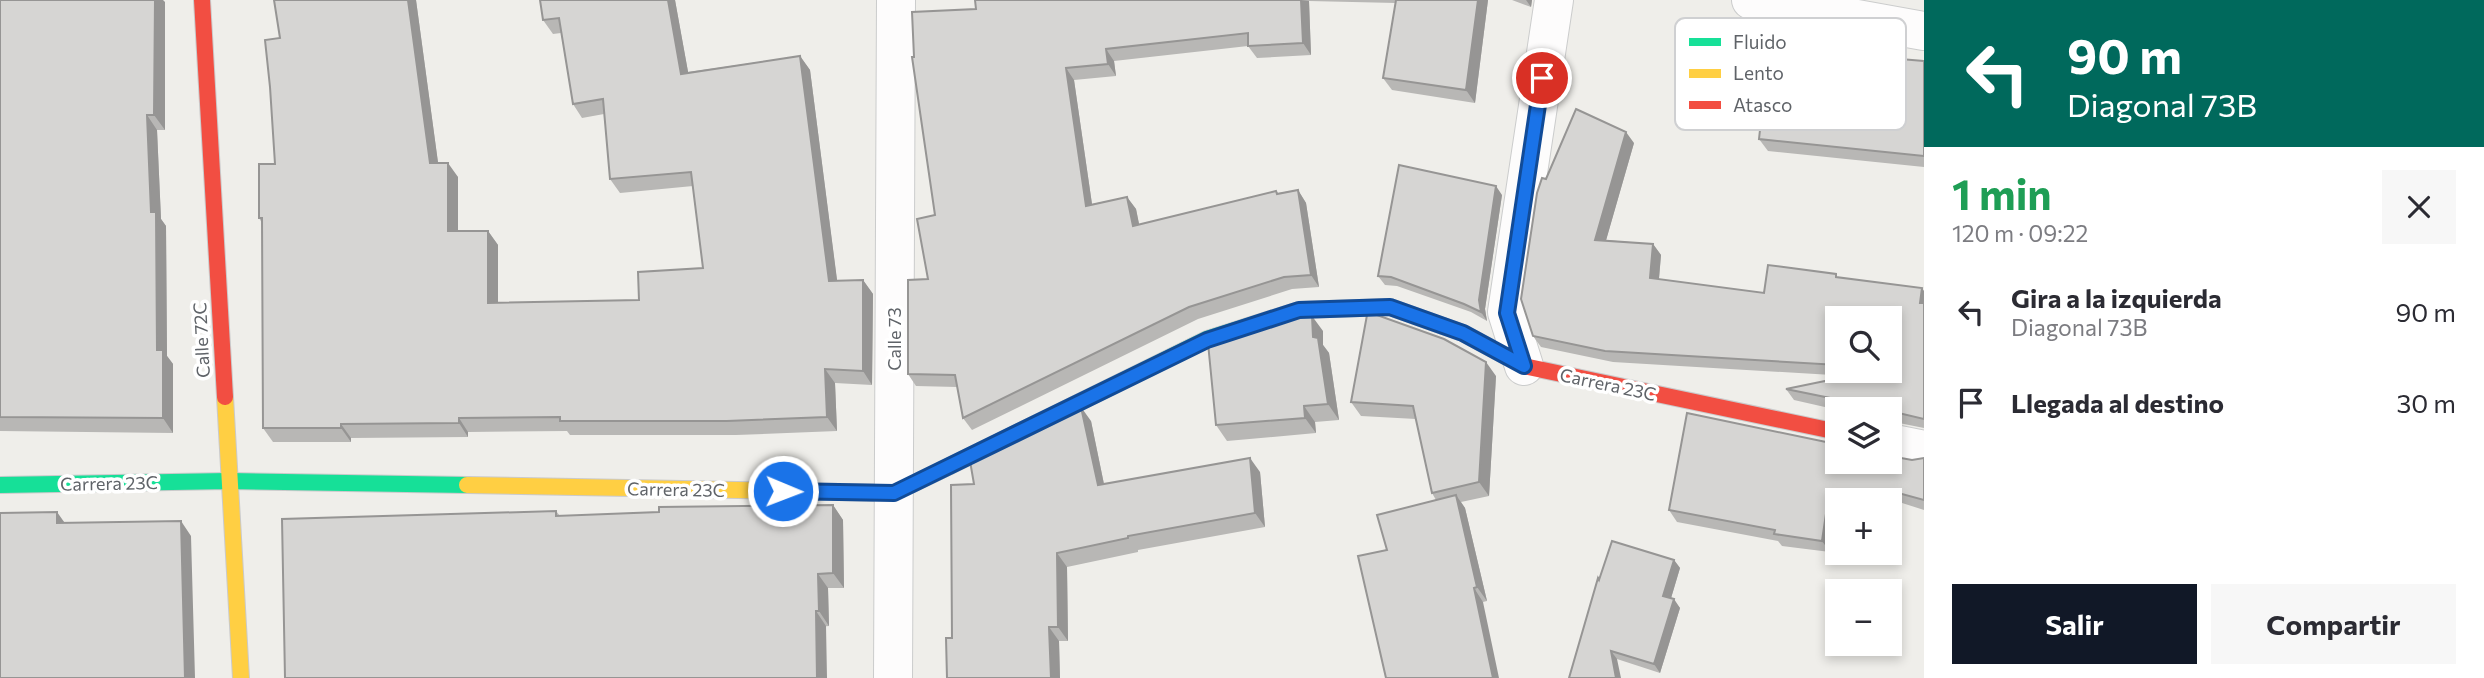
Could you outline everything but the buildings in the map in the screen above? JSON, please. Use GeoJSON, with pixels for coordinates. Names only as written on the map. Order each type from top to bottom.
{"type":"FeatureCollection","features":[{"type":"Feature","properties":{"kind":"street","name":"Calle 72C"},"geometry":{"type":"LineString","coordinates":[[202,0],[241,678]]}},
{"type":"Feature","properties":{"kind":"street","name":"Calle 73"},"geometry":{"type":"LineString","coordinates":[[893,678],[896,0]]}},
{"type":"Feature","properties":{"kind":"street"},"geometry":{"type":"LineString","coordinates":[[1524,366],[1507,313],[1554,0]]}},
{"type":"Feature","properties":{"kind":"street"},"geometry":{"type":"LineString","coordinates":[[1751,0],[1851,18]]}},
{"type":"Feature","properties":{"kind":"street"},"geometry":{"type":"LineString","coordinates":[[1906,28],[1924,31]]}},
{"type":"Feature","properties":{"kind":"street","name":"Carrera 23C"},"geometry":{"type":"LineString","coordinates":[[0,485],[229,481],[894,493],[1207,340],[1299,310],[1390,307],[1463,333],[1524,366],[1825,429]]}},
{"type":"Feature","properties":{"kind":"street"},"geometry":{"type":"LineString","coordinates":[[1902,445],[1924,450]]}},
{"type":"Feature","properties":{"kind":"traffic: fast"},"geometry":{"type":"LineString","coordinates":[[950,466],[1207,339],[1299,310],[1390,307],[1443,326]]}},
{"type":"Feature","properties":{"kind":"traffic: fast"},"geometry":{"type":"LineString","coordinates":[[0,485],[229,481],[467,485]]}},
{"type":"Feature","properties":{"kind":"traffic: slow"},"geometry":{"type":"LineString","coordinates":[[225,397],[241,678]]}},
{"type":"Feature","properties":{"kind":"traffic: slow"},"geometry":{"type":"LineString","coordinates":[[467,485],[894,493],[950,466]]}},
{"type":"Feature","properties":{"kind":"traffic: jam"},"geometry":{"type":"LineString","coordinates":[[202,0],[225,397]]}},
{"type":"Feature","properties":{"kind":"traffic: jam"},"geometry":{"type":"LineString","coordinates":[[1443,326],[1463,333],[1524,366],[1825,429]]}},
{"type":"Feature","properties":{"kind":"route"},"geometry":{"type":"LineString","coordinates":[[783,491],[894,493],[1207,340],[1299,310],[1390,307],[1463,333],[1524,366],[1507,313],[1542,78]]}}]}
